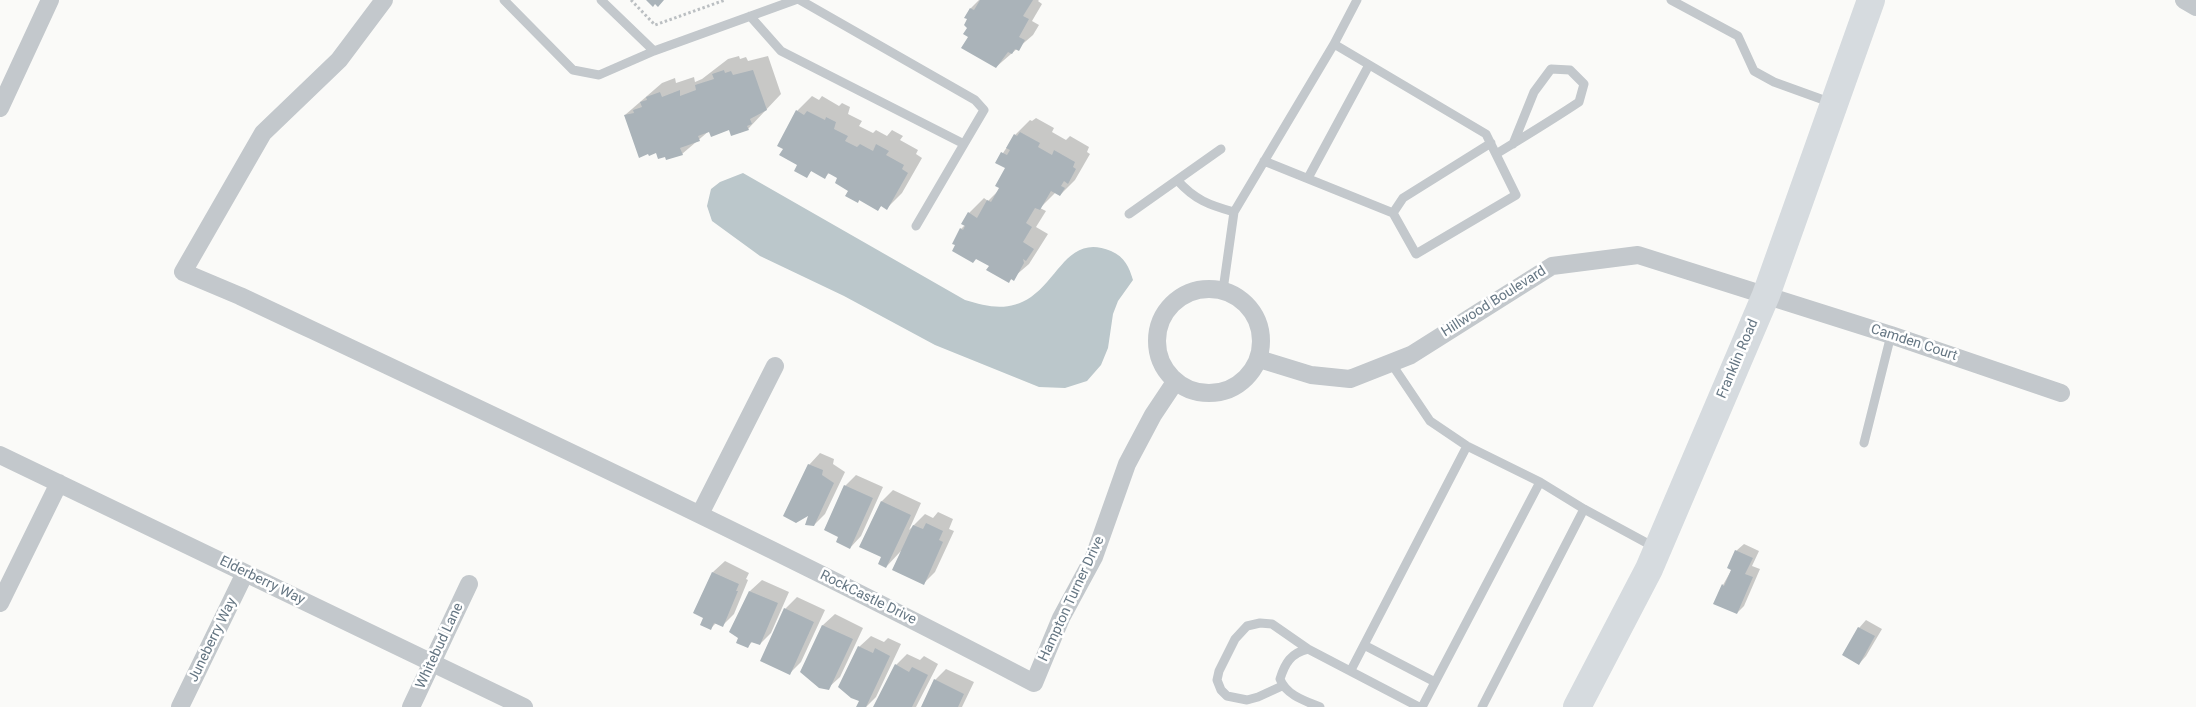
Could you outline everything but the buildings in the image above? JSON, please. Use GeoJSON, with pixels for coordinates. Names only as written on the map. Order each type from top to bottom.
{"type":"FeatureCollection","features":[{"type":"Feature","properties":{"kind":"main road","name":"Franklin Road"},"geometry":{"type":"LineString","coordinates":[[1577,707],[1657,549],[1766,295],[1871,0]]}},
{"type":"Feature","properties":{"kind":"street"},"geometry":{"type":"LineString","coordinates":[[0,108],[50,0]]}},
{"type":"Feature","properties":{"kind":"street","name":"RockCastle Drive"},"geometry":{"type":"LineString","coordinates":[[384,0],[340,60],[263,133],[183,272],[240,296],[700,514],[1034,683]]}},
{"type":"Feature","properties":{"kind":"street"},"geometry":{"type":"LineString","coordinates":[[2184,0],[2196,7]]}},
{"type":"Feature","properties":{"kind":"street","name":"Hillwood Boulevard"},"geometry":{"type":"LineString","coordinates":[[1259,359],[1311,375],[1350,379],[1411,355],[1552,266],[1638,255],[1766,295]]}},
{"type":"Feature","properties":{"kind":"street"},"geometry":{"type":"LineString","coordinates":[[1202,288],[1223,290],[1246,303],[1253,311],[1260,328],[1262,341],[1259,359],[1245,380],[1227,391],[1216,394],[1197,393],[1175,382],[1160,361],[1156,338],[1165,312],[1186,294],[1202,288]]}},
{"type":"Feature","properties":{"kind":"street","name":"Camden Court"},"geometry":{"type":"LineString","coordinates":[[1766,295],[2061,392]]}},
{"type":"Feature","properties":{"kind":"street"},"geometry":{"type":"LineString","coordinates":[[700,514],[776,366]]}},
{"type":"Feature","properties":{"kind":"street","name":"Hampton Turner Drive"},"geometry":{"type":"LineString","coordinates":[[1034,683],[1061,618],[1094,557],[1127,464],[1153,415],[1175,382]]}},
{"type":"Feature","properties":{"kind":"street","name":"Elderberry Way"},"geometry":{"type":"LineString","coordinates":[[0,455],[524,707]]}},
{"type":"Feature","properties":{"kind":"street"},"geometry":{"type":"LineString","coordinates":[[0,603],[58,483]]}},
{"type":"Feature","properties":{"kind":"street","name":"Juneberry Way"},"geometry":{"type":"LineString","coordinates":[[180,707],[245,572]]}},
{"type":"Feature","properties":{"kind":"street","name":"Whitebud Lane"},"geometry":{"type":"LineString","coordinates":[[412,707],[469,584]]}},
{"type":"Feature","properties":{"kind":"lane"},"geometry":{"type":"LineString","coordinates":[[504,0],[573,70],[600,75],[654,51],[795,0]]}},
{"type":"Feature","properties":{"kind":"lane"},"geometry":{"type":"LineString","coordinates":[[601,0],[654,51]]}},
{"type":"Feature","properties":{"kind":"lane"},"geometry":{"type":"LineString","coordinates":[[800,0],[975,100],[984,110],[916,226]]}},
{"type":"Feature","properties":{"kind":"lane"},"geometry":{"type":"LineString","coordinates":[[1223,290],[1234,212],[1334,44],[1357,0]]}},
{"type":"Feature","properties":{"kind":"lane"},"geometry":{"type":"LineString","coordinates":[[1671,0],[1738,36],[1754,71],[1774,82],[1834,104]]}},
{"type":"Feature","properties":{"kind":"lane"},"geometry":{"type":"LineString","coordinates":[[750,16],[781,51],[964,144]]}},
{"type":"Feature","properties":{"kind":"lane"},"geometry":{"type":"LineString","coordinates":[[1264,161],[1393,213],[1416,254],[1516,194],[1486,134],[1334,44]]}},
{"type":"Feature","properties":{"kind":"lane"},"geometry":{"type":"LineString","coordinates":[[1308,178],[1369,65]]}},
{"type":"Feature","properties":{"kind":"lane"},"geometry":{"type":"LineString","coordinates":[[1496,154],[1513,144],[1579,102],[1584,84],[1570,70],[1550,69],[1534,92],[1513,144]]}},
{"type":"Feature","properties":{"kind":"lane"},"geometry":{"type":"LineString","coordinates":[[1393,213],[1403,198],[1491,143]]}},
{"type":"Feature","properties":{"kind":"lane"},"geometry":{"type":"LineString","coordinates":[[1128,214],[1221,149]]}},
{"type":"Feature","properties":{"kind":"lane"},"geometry":{"type":"LineString","coordinates":[[1177,180],[1190,195],[1207,204],[1234,212]]}},
{"type":"Feature","properties":{"kind":"lane"},"geometry":{"type":"LineString","coordinates":[[1864,442],[1891,335]]}},
{"type":"Feature","properties":{"kind":"lane"},"geometry":{"type":"LineString","coordinates":[[1391,363],[1430,422],[1468,446],[1540,482],[1584,509],[1657,549]]}},
{"type":"Feature","properties":{"kind":"lane"},"geometry":{"type":"LineString","coordinates":[[1351,670],[1468,446]]}},
{"type":"Feature","properties":{"kind":"lane"},"geometry":{"type":"LineString","coordinates":[[1282,686],[1258,698],[1247,700],[1227,696],[1221,690],[1218,675],[1235,640],[1247,626],[1260,623],[1272,624],[1308,649],[1421,707],[1540,482]]}},
{"type":"Feature","properties":{"kind":"lane"},"geometry":{"type":"LineString","coordinates":[[1482,707],[1584,509]]}},
{"type":"Feature","properties":{"kind":"lane"},"geometry":{"type":"LineString","coordinates":[[1364,645],[1435,682]]}},
{"type":"Feature","properties":{"kind":"lane"},"geometry":{"type":"LineString","coordinates":[[1308,649],[1296,651],[1284,665],[1280,679],[1282,686],[1294,695],[1320,707]]}},
{"type":"Feature","properties":{"kind":"path"},"geometry":{"type":"LineString","coordinates":[[631,0],[656,25],[724,0]]}},
{"type":"Feature","properties":{"kind":"shaded area"},"geometry":{"type":"Polygon","coordinates":[[[743,173],[965,300],[982,305],[998,307],[1023,302],[1041,289],[1066,260],[1085,248],[1097,247],[1116,253],[1126,263],[1133,280],[1118,301],[1113,314],[1108,348],[1101,365],[1087,381],[1065,388],[1039,387],[935,345],[844,296],[760,256],[712,221],[707,206],[711,189],[720,182],[743,173]]]}}]}
